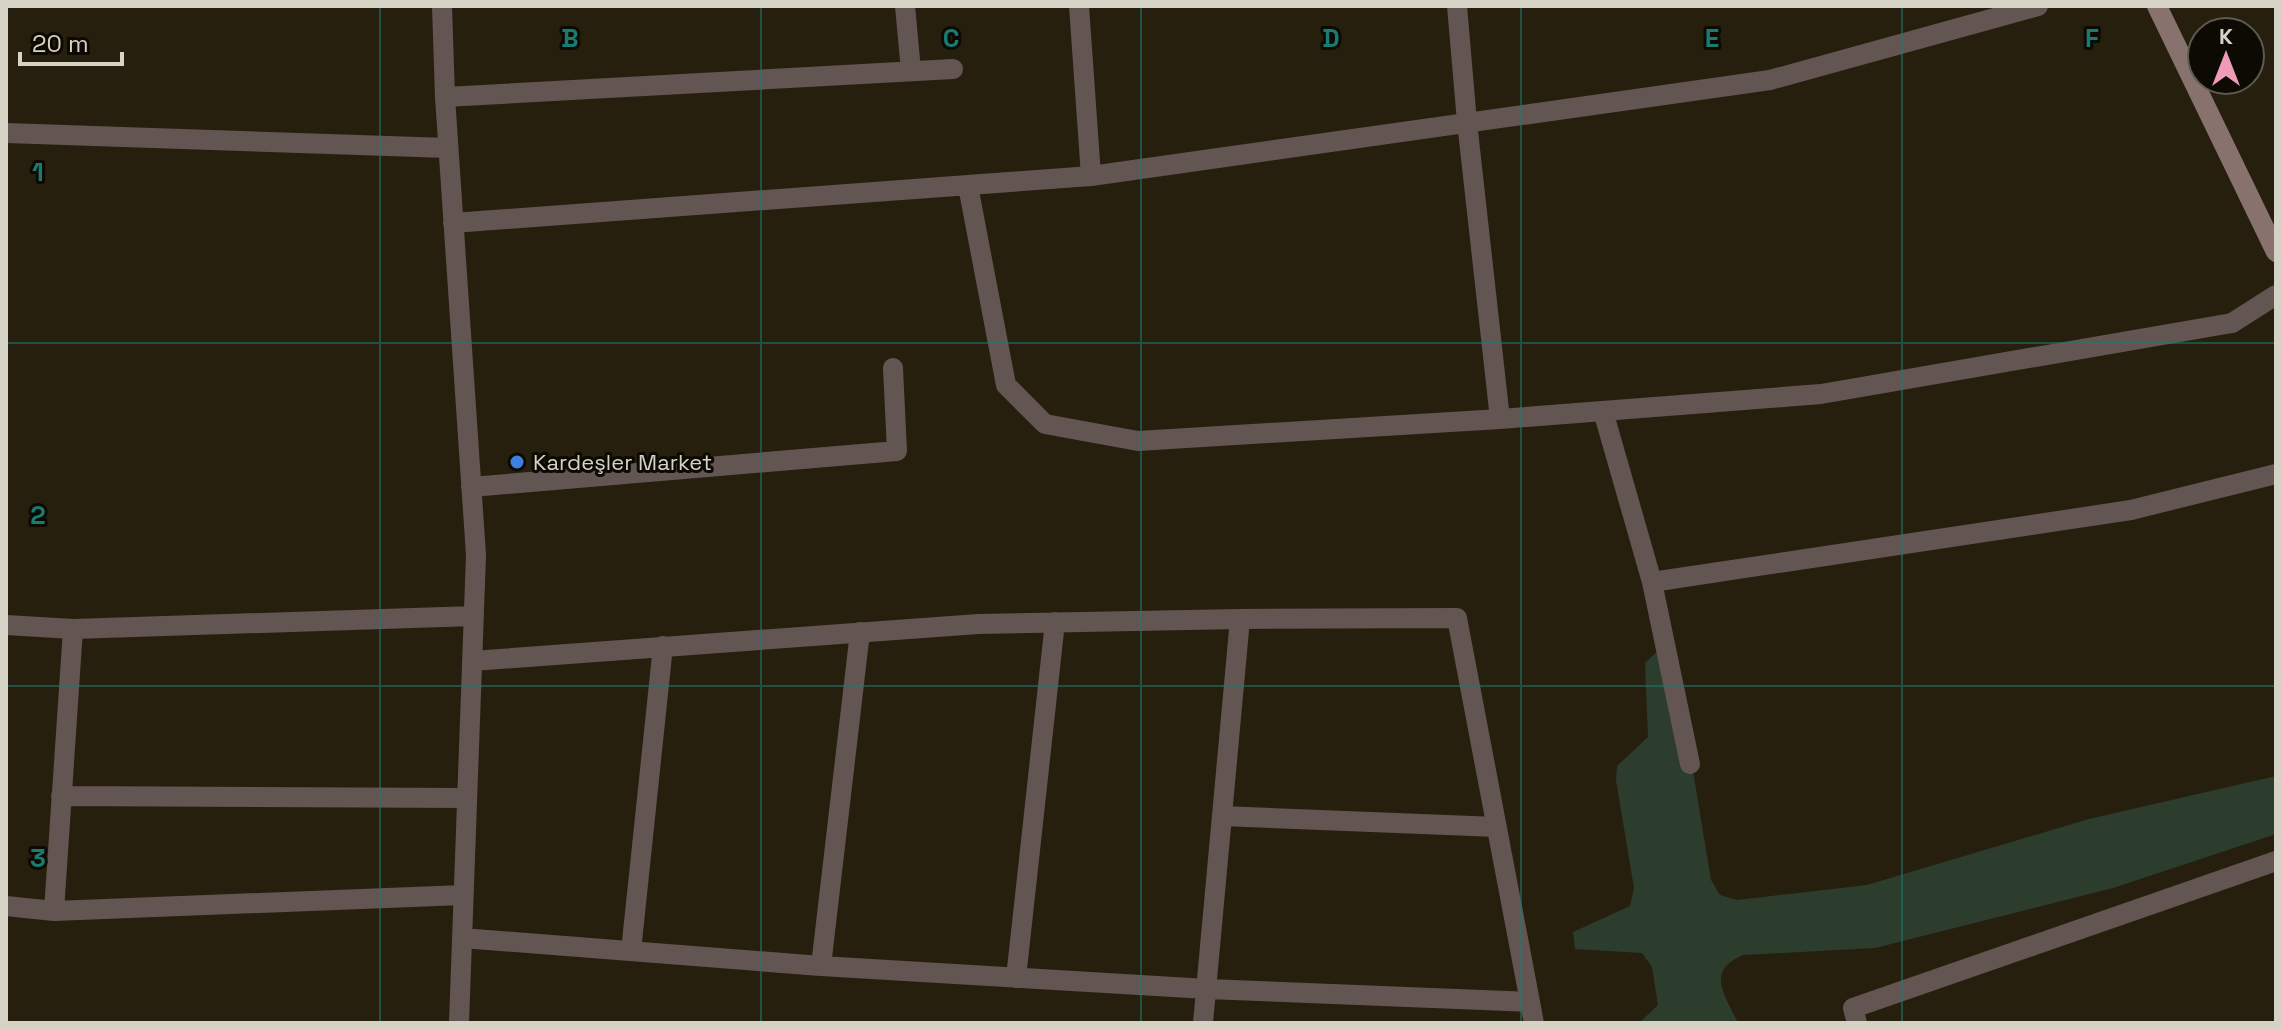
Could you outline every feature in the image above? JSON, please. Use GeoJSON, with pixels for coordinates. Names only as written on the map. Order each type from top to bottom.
{"type":"FeatureCollection","features":[{"type":"Feature","properties":{"kind":"street"},"geometry":{"type":"LineString","coordinates":[[442,6],[448,148],[476,555],[459,1023]]}},
{"type":"Feature","properties":{"kind":"street"},"geometry":{"type":"LineString","coordinates":[[905,6],[911,71]]}},
{"type":"Feature","properties":{"kind":"street"},"geometry":{"type":"LineString","coordinates":[[1079,6],[1091,176]]}},
{"type":"Feature","properties":{"kind":"street"},"geometry":{"type":"LineString","coordinates":[[1457,6],[1500,419]]}},
{"type":"Feature","properties":{"kind":"street"},"geometry":{"type":"LineString","coordinates":[[453,223],[1091,176],[1770,80],[2038,6]]}},
{"type":"Feature","properties":{"kind":"street"},"geometry":{"type":"LineString","coordinates":[[2157,6],[2276,252]]}},
{"type":"Feature","properties":{"kind":"street"},"geometry":{"type":"LineString","coordinates":[[445,97],[953,69]]}},
{"type":"Feature","properties":{"kind":"street"},"geometry":{"type":"LineString","coordinates":[[6,133],[448,148]]}},
{"type":"Feature","properties":{"kind":"street"},"geometry":{"type":"LineString","coordinates":[[968,186],[1006,385],[1045,424],[1138,441],[1500,419],[1836,392],[2232,323],[2276,295]]}},
{"type":"Feature","properties":{"kind":"street"},"geometry":{"type":"LineString","coordinates":[[471,487],[897,451],[893,368]]}},
{"type":"Feature","properties":{"kind":"street"},"geometry":{"type":"LineString","coordinates":[[1603,411],[1652,582],[1690,764]]}},
{"type":"Feature","properties":{"kind":"street"},"geometry":{"type":"LineString","coordinates":[[1652,582],[2131,510],[2276,474]]}},
{"type":"Feature","properties":{"kind":"street"},"geometry":{"type":"LineString","coordinates":[[6,625],[73,629],[474,616]]}},
{"type":"Feature","properties":{"kind":"street"},"geometry":{"type":"LineString","coordinates":[[472,661],[978,624],[1457,618],[1534,1023]]}},
{"type":"Feature","properties":{"kind":"street"},"geometry":{"type":"LineString","coordinates":[[1203,1023],[1240,619]]}},
{"type":"Feature","properties":{"kind":"street"},"geometry":{"type":"LineString","coordinates":[[1016,978],[1055,622]]}},
{"type":"Feature","properties":{"kind":"street"},"geometry":{"type":"LineString","coordinates":[[54,911],[73,629]]}},
{"type":"Feature","properties":{"kind":"street"},"geometry":{"type":"LineString","coordinates":[[821,966],[860,632]]}},
{"type":"Feature","properties":{"kind":"street"},"geometry":{"type":"LineString","coordinates":[[631,951],[663,646]]}},
{"type":"Feature","properties":{"kind":"street"},"geometry":{"type":"LineString","coordinates":[[61,796],[467,798]]}},
{"type":"Feature","properties":{"kind":"street"},"geometry":{"type":"LineString","coordinates":[[1222,816],[1497,827]]}},
{"type":"Feature","properties":{"kind":"street"},"geometry":{"type":"LineString","coordinates":[[1857,1023],[1853,1008],[2276,861]]}},
{"type":"Feature","properties":{"kind":"street"},"geometry":{"type":"LineString","coordinates":[[6,906],[54,911],[463,895]]}},
{"type":"Feature","properties":{"kind":"street"},"geometry":{"type":"LineString","coordinates":[[462,938],[1016,978],[1530,1002]]}},
{"type":"Feature","properties":{"kind":"green space"},"geometry":{"type":"Polygon","coordinates":[[[1671,638],[1711,880],[1720,895],[1737,900],[1867,885],[2089,819],[2276,776],[2276,834],[2113,888],[1875,948],[1743,955],[1731,961],[1721,976],[1724,993],[1738,1023],[1634,1023],[1640,1022],[1658,1005],[1652,967],[1642,953],[1575,949],[1573,932],[1630,906],[1634,888],[1616,780],[1617,766],[1648,737],[1645,663],[1671,638]]]}},
{"type":"Feature","properties":{"kind":"place","name":"Kardeşler Market"},"geometry":{"type":"Point","coordinates":[517,462]}}]}
